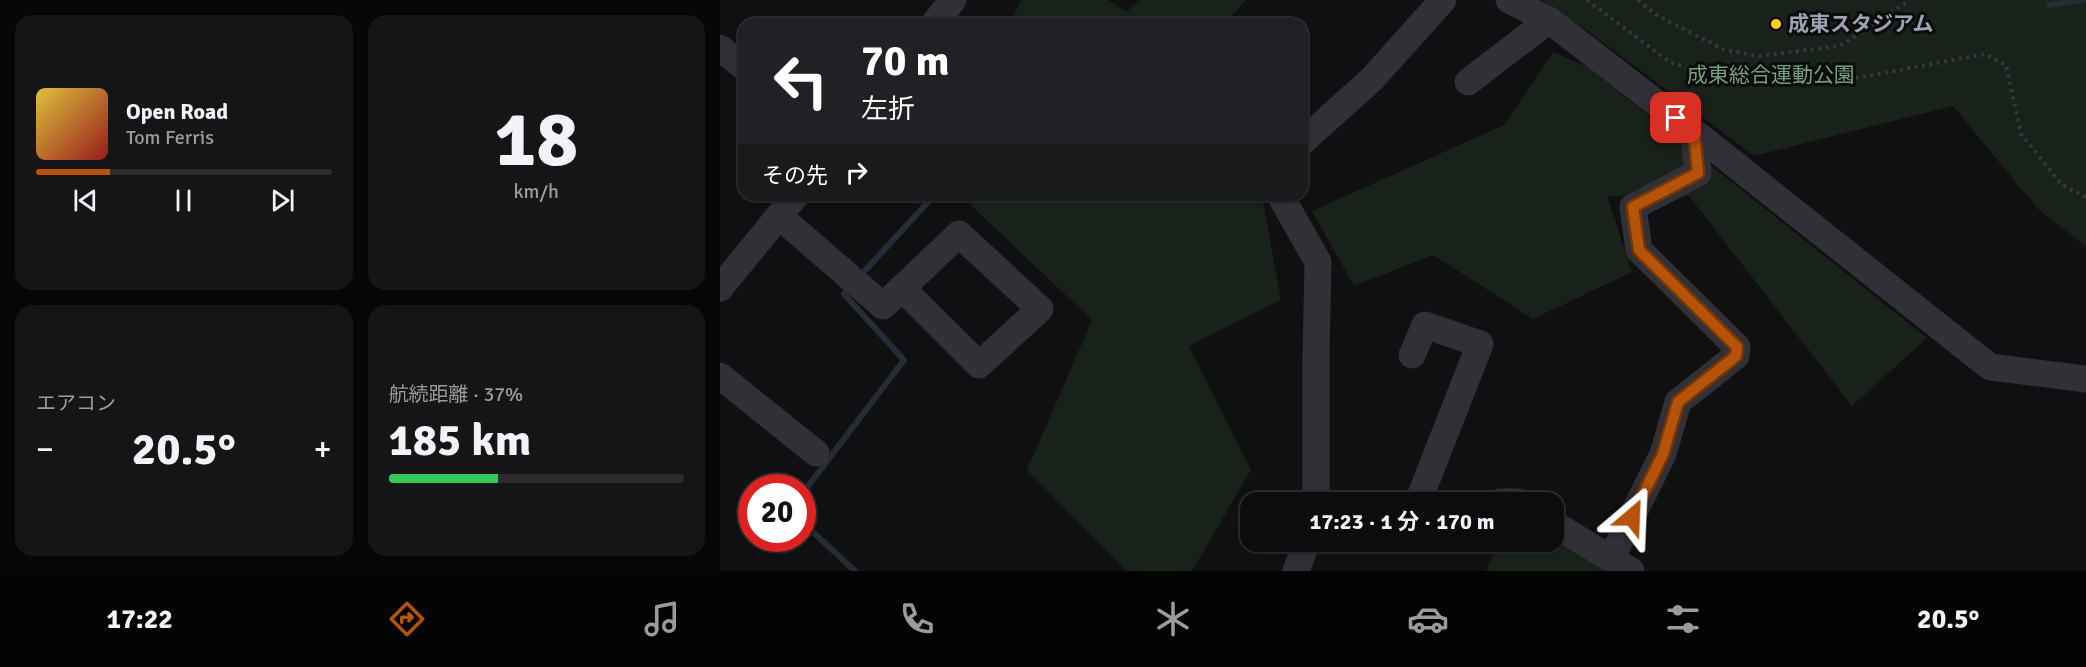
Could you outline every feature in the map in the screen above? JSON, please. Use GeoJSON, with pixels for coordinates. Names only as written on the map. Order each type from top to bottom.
{"type":"FeatureCollection","features":[{"type":"Feature","properties":{"kind":"street"},"geometry":{"type":"LineString","coordinates":[[939,18],[953,0]]}},
{"type":"Feature","properties":{"kind":"street"},"geometry":{"type":"LineString","coordinates":[[1308,137],[1372,79],[1443,0]]}},
{"type":"Feature","properties":{"kind":"street"},"geometry":{"type":"LineString","coordinates":[[1509,0],[1549,20],[1990,367],[2086,379]]}},
{"type":"Feature","properties":{"kind":"street"},"geometry":{"type":"LineString","coordinates":[[1468,82],[1549,20]]}},
{"type":"Feature","properties":{"kind":"street"},"geometry":{"type":"LineString","coordinates":[[720,48],[738,62]]}},
{"type":"Feature","properties":{"kind":"street"},"geometry":{"type":"LineString","coordinates":[[1564,530],[1621,565],[1663,454],[1678,402],[1736,356],[1737,347],[1639,250],[1633,207],[1698,173],[1694,132]]}},
{"type":"Feature","properties":{"kind":"street"},"geometry":{"type":"LineString","coordinates":[[720,288],[791,201]]}},
{"type":"Feature","properties":{"kind":"street"},"geometry":{"type":"LineString","coordinates":[[1283,201],[1318,262],[1316,492]]}},
{"type":"Feature","properties":{"kind":"street"},"geometry":{"type":"LineString","coordinates":[[779,216],[883,306],[902,288],[959,234],[1040,309],[979,365],[902,288]]}},
{"type":"Feature","properties":{"kind":"street"},"geometry":{"type":"LineString","coordinates":[[1412,355],[1425,325],[1480,344],[1422,492]]}},
{"type":"Feature","properties":{"kind":"street"},"geometry":{"type":"LineString","coordinates":[[720,376],[816,453]]}},
{"type":"Feature","properties":{"kind":"street"},"geometry":{"type":"LineString","coordinates":[[1296,571],[1303,552]]}},
{"type":"Feature","properties":{"kind":"path"},"geometry":{"type":"LineString","coordinates":[[1587,0],[1671,63],[1763,84],[1862,76],[1985,54],[2007,65],[2022,134],[2062,185],[2086,197]]}},
{"type":"Feature","properties":{"kind":"path"},"geometry":{"type":"LineString","coordinates":[[1638,0],[1656,15],[1725,50],[1759,56],[1840,46],[1910,0]]}},
{"type":"Feature","properties":{"kind":"green space"},"geometry":{"type":"Polygon","coordinates":[[[1021,0],[1108,0],[1127,12],[1139,0],[1246,0],[1230,18],[1013,18],[1021,0]]]}},
{"type":"Feature","properties":{"kind":"green space","name":"成東総合運動公園"},"geometry":{"type":"Polygon","coordinates":[[[1542,0],[2086,0],[2086,247],[2037,208],[1953,106],[1754,156],[1588,31],[1542,0]]]}},
{"type":"Feature","properties":{"kind":"green space"},"geometry":{"type":"Polygon","coordinates":[[[1553,52],[1588,67],[1927,338],[1852,406],[1689,196],[1607,196],[1632,272],[1533,319],[1433,255],[1354,286],[1312,211],[1504,125],[1553,52]]]}},
{"type":"Feature","properties":{"kind":"green space"},"geometry":{"type":"Polygon","coordinates":[[[966,201],[1263,201],[1281,300],[1189,346],[1251,470],[1192,571],[1127,571],[1027,470],[1092,320],[966,201]]]}},
{"type":"Feature","properties":{"kind":"green space"},"geometry":{"type":"Polygon","coordinates":[[[1564,544],[1613,571],[1486,571],[1495,552],[1564,552],[1564,544]]]}},
{"type":"Feature","properties":{"kind":"waterway"},"geometry":{"type":"LineString","coordinates":[[2049,5],[2083,0]]}},
{"type":"Feature","properties":{"kind":"waterway"},"geometry":{"type":"LineString","coordinates":[[860,276],[929,201]]}},
{"type":"Feature","properties":{"kind":"waterway"},"geometry":{"type":"LineString","coordinates":[[816,476],[904,360],[844,294],[851,286]]}},
{"type":"Feature","properties":{"kind":"waterway"},"geometry":{"type":"LineString","coordinates":[[816,535],[855,571]]}},
{"type":"Feature","properties":{"kind":"place","name":"成東スタジアム"},"geometry":{"type":"Point","coordinates":[1776,24]}},
{"type":"Feature","properties":{"kind":"route"},"geometry":{"type":"LineString","coordinates":[[1632,517],[1663,454],[1678,402],[1736,356],[1737,347],[1639,250],[1633,207],[1698,173],[1694,132],[1676,118]]}}]}
